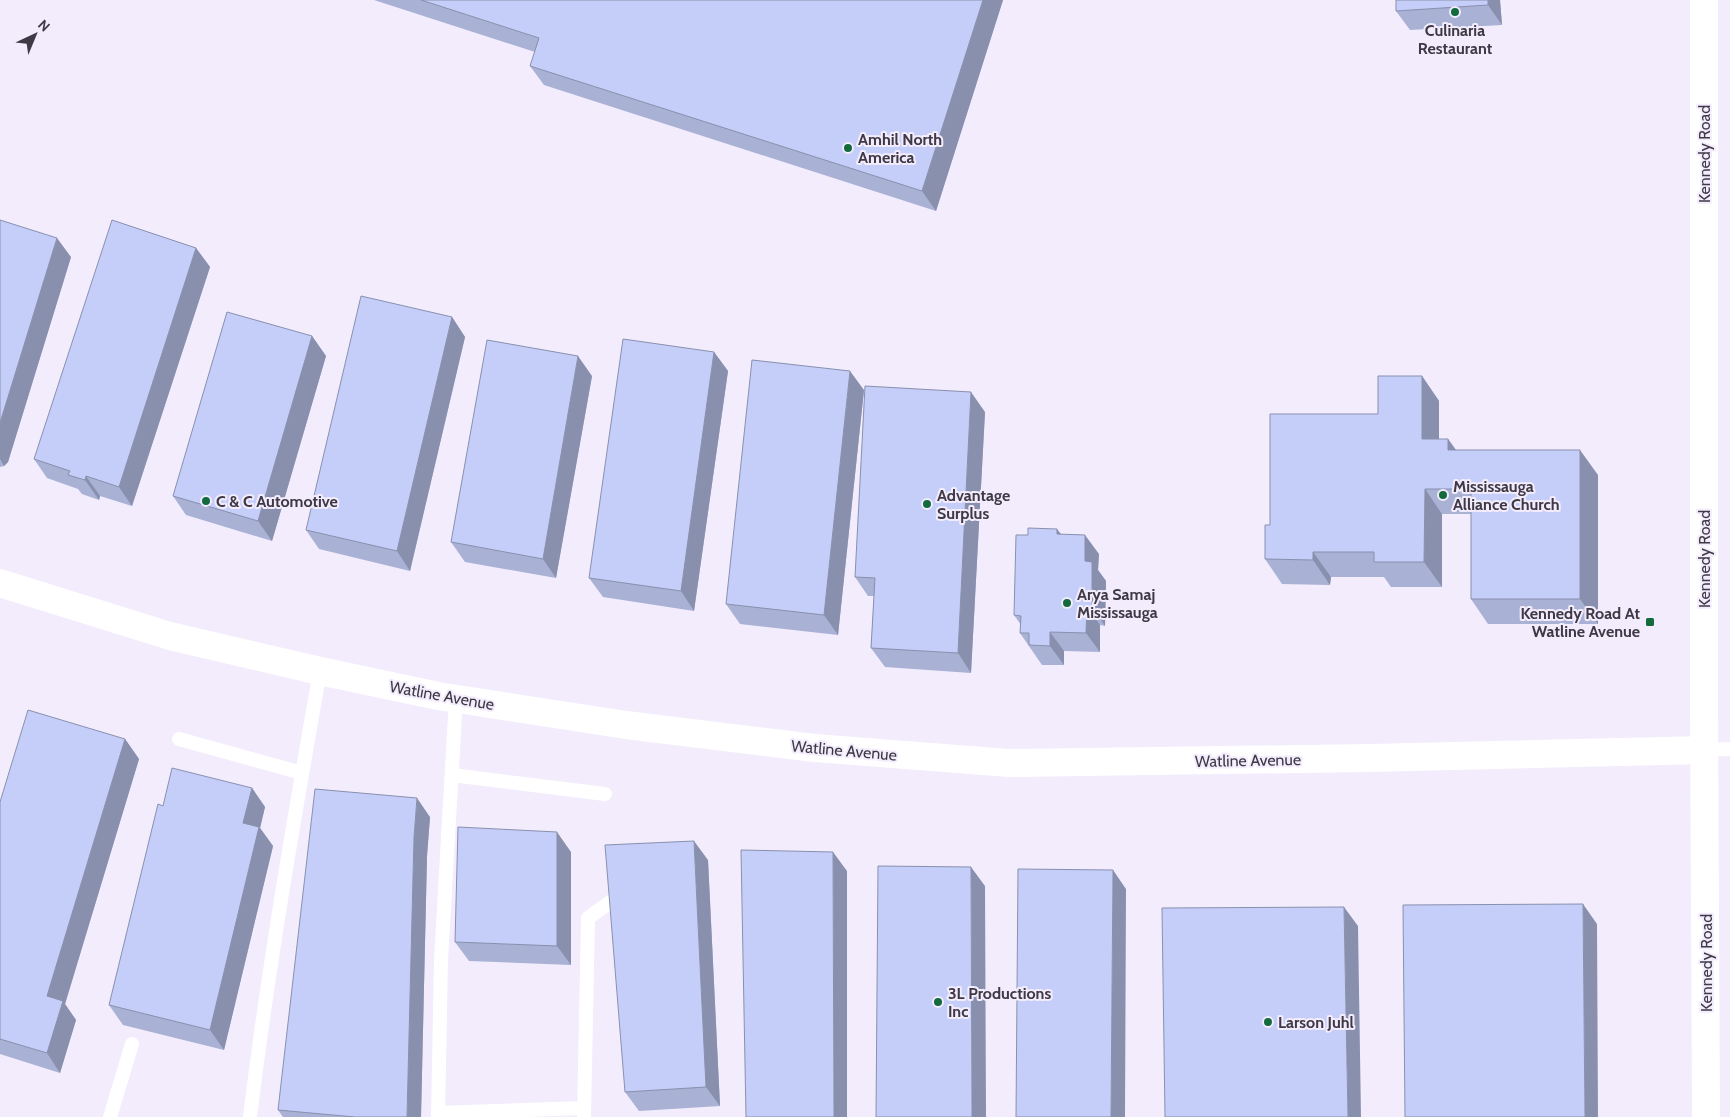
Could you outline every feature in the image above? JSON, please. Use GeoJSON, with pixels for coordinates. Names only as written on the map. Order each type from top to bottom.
{"type":"FeatureCollection","features":[{"type":"Feature","properties":{"kind":"street","name":"Kennedy Road"},"geometry":{"type":"LineString","coordinates":[[1704,0],[1717,750],[1706,1117]]}},
{"type":"Feature","properties":{"kind":"street","name":"Watline Avenue"},"geometry":{"type":"LineString","coordinates":[[0,583],[170,636],[320,671],[456,698],[626,725],[815,748],[1009,763],[1392,758],[1717,750]]}},
{"type":"Feature","properties":{"kind":"lane"},"geometry":{"type":"LineString","coordinates":[[250,1117],[257,1059],[320,671]]}},
{"type":"Feature","properties":{"kind":"lane"},"geometry":{"type":"LineString","coordinates":[[456,698],[441,960],[438,1115],[584,1113],[588,918],[613,900]]}},
{"type":"Feature","properties":{"kind":"lane"},"geometry":{"type":"LineString","coordinates":[[179,739],[302,773]]}},
{"type":"Feature","properties":{"kind":"lane"},"geometry":{"type":"LineString","coordinates":[[452,775],[605,794]]}},
{"type":"Feature","properties":{"kind":"lane"},"geometry":{"type":"LineString","coordinates":[[110,1117],[132,1044]]}},
{"type":"Feature","properties":{"kind":"building","name":"Amhil North America"},"geometry":{"type":"Polygon","coordinates":[[[421,0],[983,0],[922,191],[530,66],[539,38],[421,0]]]}},
{"type":"Feature","properties":{"kind":"building"},"geometry":{"type":"Polygon","coordinates":[[[1396,0],[1488,0],[1488,5],[1396,11],[1396,0]]]}},
{"type":"Feature","properties":{"kind":"building"},"geometry":{"type":"Polygon","coordinates":[[[0,220],[57,238],[0,423],[0,220]]]}},
{"type":"Feature","properties":{"kind":"building"},"geometry":{"type":"Polygon","coordinates":[[[112,220],[196,248],[119,487],[86,476],[85,480],[68,475],[70,471],[34,459],[112,220]]]}},
{"type":"Feature","properties":{"kind":"building"},"geometry":{"type":"Polygon","coordinates":[[[361,296],[452,317],[397,551],[306,530],[361,296]]]}},
{"type":"Feature","properties":{"kind":"building"},"geometry":{"type":"Polygon","coordinates":[[[227,312],[312,336],[258,521],[173,496],[227,312]]]}},
{"type":"Feature","properties":{"kind":"building"},"geometry":{"type":"Polygon","coordinates":[[[623,339],[714,352],[681,591],[589,578],[623,339]]]}},
{"type":"Feature","properties":{"kind":"building"},"geometry":{"type":"Polygon","coordinates":[[[487,340],[578,356],[543,559],[451,542],[487,340]]]}},
{"type":"Feature","properties":{"kind":"building"},"geometry":{"type":"Polygon","coordinates":[[[752,360],[850,371],[824,615],[726,604],[752,360]]]}},
{"type":"Feature","properties":{"kind":"building","name":"Mississauga Alliance Church"},"geometry":{"type":"Polygon","coordinates":[[[1378,376],[1422,376],[1422,439],[1448,439],[1448,450],[1580,450],[1580,599],[1471,599],[1471,489],[1425,489],[1424,562],[1374,562],[1374,552],[1313,552],[1313,560],[1265,559],[1265,525],[1270,525],[1270,414],[1378,414],[1378,376]]]}},
{"type":"Feature","properties":{"kind":"building","name":"Advantage Surplus"},"geometry":{"type":"Polygon","coordinates":[[[865,386],[971,392],[958,653],[871,648],[875,578],[855,577],[865,386]]]}},
{"type":"Feature","properties":{"kind":"building","name":"Arya Samaj Mississauga"},"geometry":{"type":"Polygon","coordinates":[[[1028,528],[1057,529],[1057,534],[1085,535],[1085,561],[1092,562],[1092,606],[1087,606],[1086,633],[1050,632],[1050,646],[1029,645],[1029,633],[1020,633],[1021,616],[1014,615],[1016,535],[1028,535],[1028,528]]]}},
{"type":"Feature","properties":{"kind":"building"},"geometry":{"type":"Polygon","coordinates":[[[28,710],[125,739],[47,996],[63,1001],[47,1053],[0,1039],[0,802],[28,710]]]}},
{"type":"Feature","properties":{"kind":"building"},"geometry":{"type":"Polygon","coordinates":[[[172,768],[252,788],[243,823],[259,827],[210,1030],[109,1005],[158,804],[163,806],[172,768]]]}},
{"type":"Feature","properties":{"kind":"building"},"geometry":{"type":"Polygon","coordinates":[[[315,789],[417,798],[414,837],[407,1117],[355,1117],[278,1110],[315,789]]]}},
{"type":"Feature","properties":{"kind":"building"},"geometry":{"type":"Polygon","coordinates":[[[458,827],[557,832],[557,946],[455,942],[458,827]]]}},
{"type":"Feature","properties":{"kind":"building"},"geometry":{"type":"Polygon","coordinates":[[[694,841],[706,1087],[625,1092],[605,845],[694,841]]]}},
{"type":"Feature","properties":{"kind":"building"},"geometry":{"type":"Polygon","coordinates":[[[741,850],[833,852],[834,1117],[746,1117],[741,850]]]}},
{"type":"Feature","properties":{"kind":"building","name":"3L Productions Inc"},"geometry":{"type":"Polygon","coordinates":[[[878,866],[971,867],[972,1117],[876,1117],[878,866]]]}},
{"type":"Feature","properties":{"kind":"building"},"geometry":{"type":"Polygon","coordinates":[[[1018,869],[1113,870],[1111,1117],[1016,1117],[1018,869]]]}},
{"type":"Feature","properties":{"kind":"building"},"geometry":{"type":"Polygon","coordinates":[[[1583,904],[1585,1117],[1405,1117],[1403,905],[1583,904]]]}},
{"type":"Feature","properties":{"kind":"building","name":"Larson Juhl"},"geometry":{"type":"Polygon","coordinates":[[[1344,907],[1348,1117],[1165,1117],[1162,908],[1344,907]]]}},
{"type":"Feature","properties":{"kind":"place","name":"Culinaria Restaurant"},"geometry":{"type":"Point","coordinates":[1455,12]}},
{"type":"Feature","properties":{"kind":"place","name":"Amhil North America"},"geometry":{"type":"Point","coordinates":[848,148]}},
{"type":"Feature","properties":{"kind":"place","name":"Mississauga Alliance Church"},"geometry":{"type":"Point","coordinates":[1443,495]}},
{"type":"Feature","properties":{"kind":"place","name":"C & C Automotive"},"geometry":{"type":"Point","coordinates":[206,501]}},
{"type":"Feature","properties":{"kind":"place","name":"Advantage Surplus"},"geometry":{"type":"Point","coordinates":[927,504]}},
{"type":"Feature","properties":{"kind":"place","name":"Arya Samaj Mississauga"},"geometry":{"type":"Point","coordinates":[1067,603]}},
{"type":"Feature","properties":{"kind":"place","name":"Kennedy Road At Watline Avenue"},"geometry":{"type":"Point","coordinates":[1650,622]}},
{"type":"Feature","properties":{"kind":"place","name":"3L Productions Inc"},"geometry":{"type":"Point","coordinates":[938,1002]}},
{"type":"Feature","properties":{"kind":"place","name":"Larson Juhl"},"geometry":{"type":"Point","coordinates":[1268,1022]}}]}
